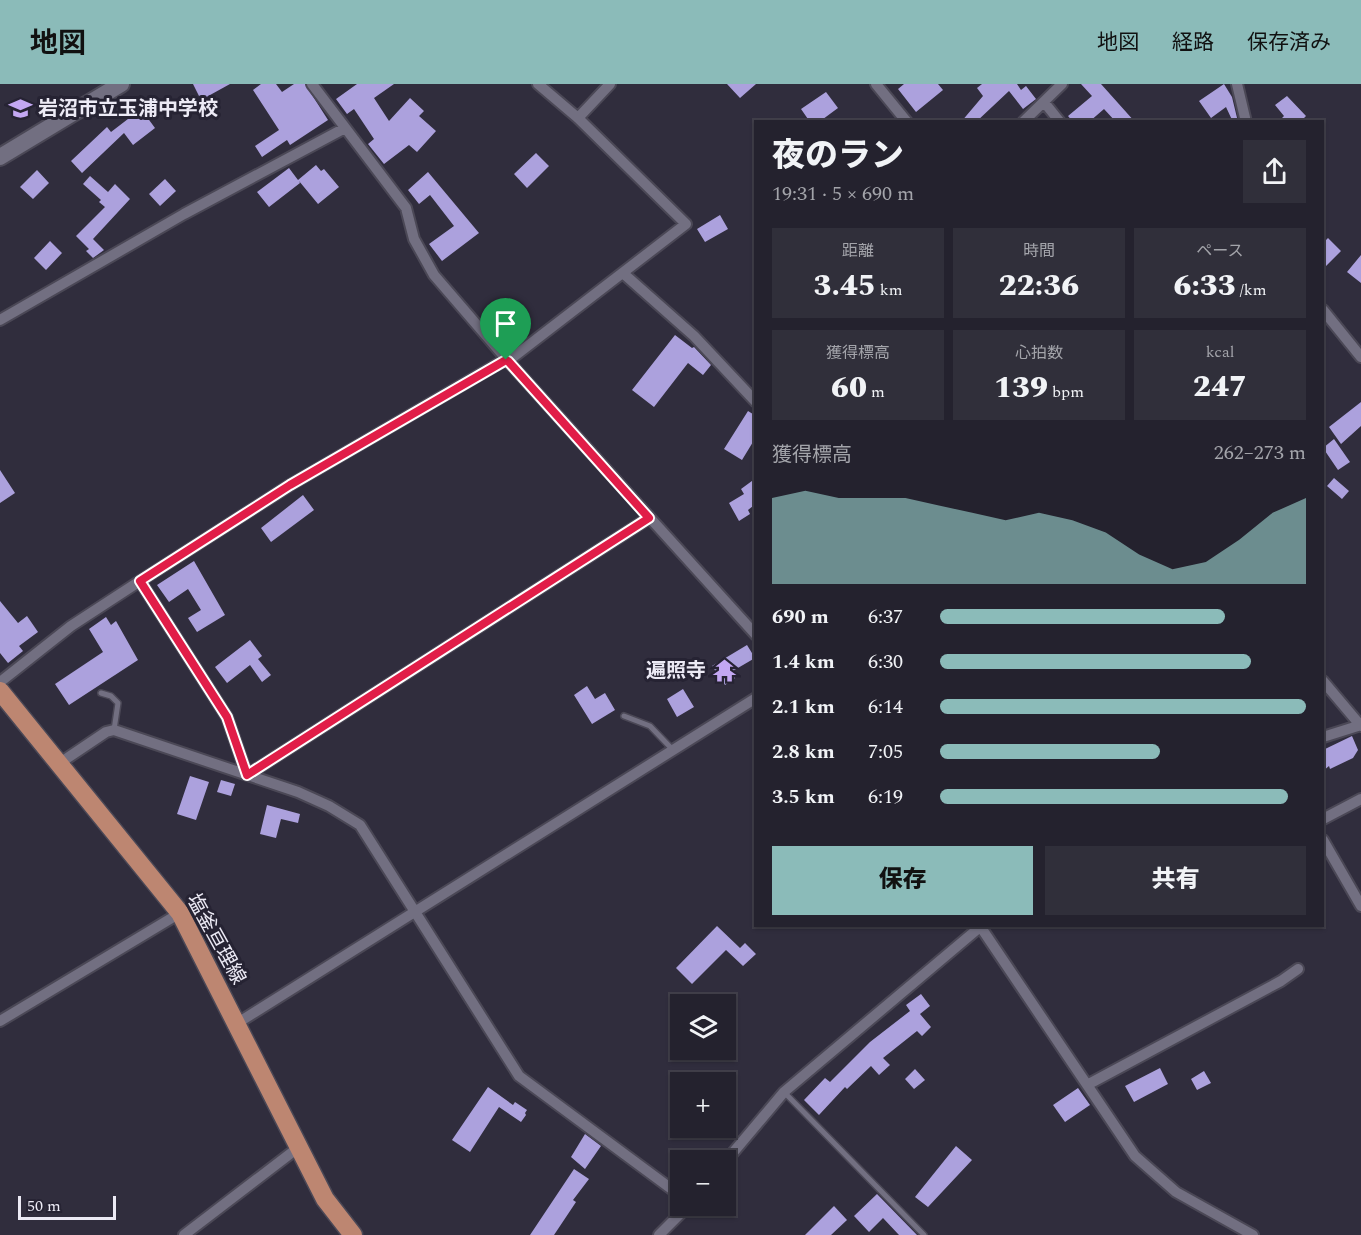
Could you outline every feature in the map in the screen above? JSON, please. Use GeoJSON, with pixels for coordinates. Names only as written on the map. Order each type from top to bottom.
{"type":"FeatureCollection","features":[{"type":"Feature","properties":{"kind":"main road"},"geometry":{"type":"LineString","coordinates":[[0,157],[121,84]]}},
{"type":"Feature","properties":{"kind":"main road","name":"塩釜亘理線"},"geometry":{"type":"LineString","coordinates":[[2,693],[180,913],[326,1199],[353,1235]]}},
{"type":"Feature","properties":{"kind":"street"},"geometry":{"type":"LineString","coordinates":[[312,84],[406,208],[414,239],[434,275],[508,361],[754,633]]}},
{"type":"Feature","properties":{"kind":"street"},"geometry":{"type":"LineString","coordinates":[[2,693],[71,626],[290,485],[506,360],[508,361],[624,274],[686,224],[578,118],[538,84]]}},
{"type":"Feature","properties":{"kind":"street"},"geometry":{"type":"LineString","coordinates":[[578,118],[610,84]]}},
{"type":"Feature","properties":{"kind":"street"},"geometry":{"type":"LineString","coordinates":[[876,84],[905,120]]}},
{"type":"Feature","properties":{"kind":"street"},"geometry":{"type":"LineString","coordinates":[[1025,120],[1062,84]]}},
{"type":"Feature","properties":{"kind":"street"},"geometry":{"type":"LineString","coordinates":[[1237,84],[1246,120]]}},
{"type":"Feature","properties":{"kind":"street"},"geometry":{"type":"LineString","coordinates":[[1044,102],[1058,120]]}},
{"type":"Feature","properties":{"kind":"street"},"geometry":{"type":"LineString","coordinates":[[0,320],[184,214],[345,128]]}},
{"type":"Feature","properties":{"kind":"street"},"geometry":{"type":"LineString","coordinates":[[624,274],[694,336],[754,400]]}},
{"type":"Feature","properties":{"kind":"street"},"geometry":{"type":"LineString","coordinates":[[1324,311],[1361,357]]}},
{"type":"Feature","properties":{"kind":"street"},"geometry":{"type":"LineString","coordinates":[[247,775],[649,518]]}},
{"type":"Feature","properties":{"kind":"street"},"geometry":{"type":"LineString","coordinates":[[140,581],[227,717],[247,775]]}},
{"type":"Feature","properties":{"kind":"street"},"geometry":{"type":"LineString","coordinates":[[1324,682],[1361,725],[1324,737]]}},
{"type":"Feature","properties":{"kind":"street"},"geometry":{"type":"LineString","coordinates":[[236,1024],[754,699]]}},
{"type":"Feature","properties":{"kind":"street"},"geometry":{"type":"LineString","coordinates":[[60,763],[106,732],[114,730],[298,792],[329,806],[360,825],[519,1076],[670,1188]]}},
{"type":"Feature","properties":{"kind":"street"},"geometry":{"type":"LineString","coordinates":[[1324,818],[1361,799]]}},
{"type":"Feature","properties":{"kind":"street"},"geometry":{"type":"LineString","coordinates":[[1324,842],[1361,906]]}},
{"type":"Feature","properties":{"kind":"street"},"geometry":{"type":"LineString","coordinates":[[0,1021],[180,913]]}},
{"type":"Feature","properties":{"kind":"street"},"geometry":{"type":"LineString","coordinates":[[735,1150],[784,1092],[979,927]]}},
{"type":"Feature","properties":{"kind":"street"},"geometry":{"type":"LineString","coordinates":[[981,927],[1134,1156],[1176,1192],[1253,1235]]}},
{"type":"Feature","properties":{"kind":"street"},"geometry":{"type":"LineString","coordinates":[[1087,1085],[1281,981],[1298,969]]}},
{"type":"Feature","properties":{"kind":"street"},"geometry":{"type":"LineString","coordinates":[[184,1235],[299,1147]]}},
{"type":"Feature","properties":{"kind":"street"},"geometry":{"type":"LineString","coordinates":[[659,1235],[678,1216]]}},
{"type":"Feature","properties":{"kind":"lane"},"geometry":{"type":"LineString","coordinates":[[101,693],[111,696],[118,703],[114,730]]}},
{"type":"Feature","properties":{"kind":"lane"},"geometry":{"type":"LineString","coordinates":[[624,716],[650,726],[673,750]]}},
{"type":"Feature","properties":{"kind":"lane"},"geometry":{"type":"LineString","coordinates":[[784,1092],[924,1235]]}},
{"type":"Feature","properties":{"kind":"building"},"geometry":{"type":"Polygon","coordinates":[[[193,84],[230,84],[201,100],[193,84]]]}},
{"type":"Feature","properties":{"kind":"building"},"geometry":{"type":"Polygon","coordinates":[[[261,84],[276,84],[282,92],[294,84],[305,84],[328,120],[290,145],[287,140],[262,157],[255,146],[279,130],[253,90],[261,84]]]}},
{"type":"Feature","properties":{"kind":"building"},"geometry":{"type":"Polygon","coordinates":[[[357,84],[394,84],[374,98],[389,121],[410,98],[424,111],[419,116],[436,131],[417,152],[409,145],[384,164],[368,144],[374,139],[354,109],[347,114],[336,99],[357,84]]]}},
{"type":"Feature","properties":{"kind":"building"},"geometry":{"type":"Polygon","coordinates":[[[727,84],[756,84],[740,98],[727,84]]]}},
{"type":"Feature","properties":{"kind":"building"},"geometry":{"type":"Polygon","coordinates":[[[904,84],[938,84],[943,90],[916,112],[898,89],[904,84]]]}},
{"type":"Feature","properties":{"kind":"building"},"geometry":{"type":"Polygon","coordinates":[[[982,84],[1017,84],[1021,90],[1026,86],[1036,99],[1023,109],[1009,91],[978,120],[963,120],[983,96],[977,88],[982,84]]]}},
{"type":"Feature","properties":{"kind":"building"},"geometry":{"type":"Polygon","coordinates":[[[1081,84],[1101,84],[1133,120],[1114,120],[1104,109],[1091,120],[1071,120],[1068,116],[1092,96],[1081,84]]]}},
{"type":"Feature","properties":{"kind":"building"},"geometry":{"type":"Polygon","coordinates":[[[1224,84],[1232,97],[1238,120],[1232,120],[1226,107],[1211,118],[1199,101],[1224,84]]]}},
{"type":"Feature","properties":{"kind":"building"},"geometry":{"type":"Polygon","coordinates":[[[826,92],[838,108],[822,120],[809,120],[801,109],[826,92]]]}},
{"type":"Feature","properties":{"kind":"building"},"geometry":{"type":"Polygon","coordinates":[[[1287,96],[1306,116],[1302,120],[1280,120],[1284,116],[1275,105],[1287,96]]]}},
{"type":"Feature","properties":{"kind":"building"},"geometry":{"type":"Polygon","coordinates":[[[141,109],[155,128],[133,145],[124,133],[82,173],[71,161],[107,127],[111,132],[141,109]]]}},
{"type":"Feature","properties":{"kind":"building"},"geometry":{"type":"Polygon","coordinates":[[[536,153],[549,166],[527,188],[514,174],[536,153]]]}},
{"type":"Feature","properties":{"kind":"building"},"geometry":{"type":"Polygon","coordinates":[[[316,165],[321,171],[324,169],[339,187],[318,204],[299,181],[300,183],[269,207],[257,192],[289,168],[298,180],[316,165]]]}},
{"type":"Feature","properties":{"kind":"building"},"geometry":{"type":"Polygon","coordinates":[[[37,170],[49,183],[33,199],[20,187],[37,170]]]}},
{"type":"Feature","properties":{"kind":"building"},"geometry":{"type":"Polygon","coordinates":[[[428,172],[479,233],[442,261],[429,244],[454,226],[430,195],[419,204],[408,190],[428,172]]]}},
{"type":"Feature","properties":{"kind":"building"},"geometry":{"type":"Polygon","coordinates":[[[90,176],[108,192],[115,184],[130,199],[93,239],[104,250],[93,258],[86,251],[89,249],[76,236],[105,207],[99,202],[101,200],[83,184],[90,176]]]}},
{"type":"Feature","properties":{"kind":"building"},"geometry":{"type":"Polygon","coordinates":[[[165,179],[176,191],[160,206],[149,194],[165,179]]]}},
{"type":"Feature","properties":{"kind":"building"},"geometry":{"type":"Polygon","coordinates":[[[720,215],[728,229],[705,242],[697,229],[720,215]]]}},
{"type":"Feature","properties":{"kind":"building"},"geometry":{"type":"Polygon","coordinates":[[[1328,238],[1341,251],[1324,268],[1324,242],[1328,238]]]}},
{"type":"Feature","properties":{"kind":"building"},"geometry":{"type":"Polygon","coordinates":[[[50,241],[62,253],[46,270],[34,258],[50,241]]]}},
{"type":"Feature","properties":{"kind":"building"},"geometry":{"type":"Polygon","coordinates":[[[1361,255],[1361,283],[1347,272],[1361,255]]]}},
{"type":"Feature","properties":{"kind":"building"},"geometry":{"type":"Polygon","coordinates":[[[675,335],[692,348],[694,347],[711,365],[703,375],[688,363],[654,407],[632,390],[675,335]]]}},
{"type":"Feature","properties":{"kind":"building"},"geometry":{"type":"Polygon","coordinates":[[[1361,402],[1361,426],[1341,444],[1329,427],[1361,402]]]}},
{"type":"Feature","properties":{"kind":"building"},"geometry":{"type":"Polygon","coordinates":[[[748,411],[754,415],[754,440],[742,460],[724,449],[748,411]]]}},
{"type":"Feature","properties":{"kind":"building"},"geometry":{"type":"Polygon","coordinates":[[[1334,439],[1350,462],[1338,470],[1324,447],[1334,439]]]}},
{"type":"Feature","properties":{"kind":"building"},"geometry":{"type":"Polygon","coordinates":[[[0,470],[15,493],[0,503],[0,470]]]}},
{"type":"Feature","properties":{"kind":"building"},"geometry":{"type":"Polygon","coordinates":[[[1334,478],[1349,491],[1342,499],[1327,486],[1334,478]]]}},
{"type":"Feature","properties":{"kind":"building"},"geometry":{"type":"Polygon","coordinates":[[[754,479],[754,507],[748,510],[750,514],[739,521],[729,503],[744,494],[741,489],[754,479]]]}},
{"type":"Feature","properties":{"kind":"building"},"geometry":{"type":"Polygon","coordinates":[[[303,495],[314,510],[271,542],[261,528],[303,495]]]}},
{"type":"Feature","properties":{"kind":"building"},"geometry":{"type":"Polygon","coordinates":[[[194,561],[225,615],[197,632],[188,618],[201,610],[188,589],[169,602],[157,585],[194,561]]]}},
{"type":"Feature","properties":{"kind":"building"},"geometry":{"type":"Polygon","coordinates":[[[0,601],[18,623],[27,616],[38,632],[19,646],[23,651],[8,663],[0,653],[0,601]]]}},
{"type":"Feature","properties":{"kind":"building"},"geometry":{"type":"Polygon","coordinates":[[[106,617],[111,625],[116,621],[138,660],[69,705],[55,684],[103,652],[89,629],[106,617]]]}},
{"type":"Feature","properties":{"kind":"building"},"geometry":{"type":"Polygon","coordinates":[[[250,640],[262,656],[258,659],[271,675],[262,682],[250,665],[227,683],[215,667],[250,640]]]}},
{"type":"Feature","properties":{"kind":"building"},"geometry":{"type":"Polygon","coordinates":[[[747,645],[754,656],[754,659],[731,672],[735,678],[725,685],[712,666],[747,645]]]}},
{"type":"Feature","properties":{"kind":"building"},"geometry":{"type":"Polygon","coordinates":[[[587,686],[595,699],[605,693],[615,710],[592,724],[574,695],[587,686]]]}},
{"type":"Feature","properties":{"kind":"building"},"geometry":{"type":"Polygon","coordinates":[[[683,689],[694,707],[677,717],[667,699],[683,689]]]}},
{"type":"Feature","properties":{"kind":"building"},"geometry":{"type":"Polygon","coordinates":[[[1352,736],[1358,750],[1353,758],[1330,769],[1329,766],[1324,770],[1324,750],[1352,736]]]}},
{"type":"Feature","properties":{"kind":"building"},"geometry":{"type":"Polygon","coordinates":[[[190,776],[209,782],[196,820],[177,814],[190,776]]]}},
{"type":"Feature","properties":{"kind":"building"},"geometry":{"type":"Polygon","coordinates":[[[221,780],[235,784],[231,796],[217,792],[221,780]]]}},
{"type":"Feature","properties":{"kind":"building"},"geometry":{"type":"Polygon","coordinates":[[[267,805],[300,814],[298,823],[281,819],[276,838],[260,834],[267,805]]]}},
{"type":"Feature","properties":{"kind":"building"},"geometry":{"type":"Polygon","coordinates":[[[717,926],[740,948],[745,943],[756,954],[743,966],[726,950],[692,984],[676,968],[717,926]]]}},
{"type":"Feature","properties":{"kind":"building"},"geometry":{"type":"Polygon","coordinates":[[[921,994],[930,1006],[920,1014],[931,1027],[922,1036],[917,1031],[883,1058],[890,1065],[879,1075],[871,1066],[847,1089],[845,1087],[819,1115],[804,1100],[825,1078],[830,1082],[870,1042],[910,1011],[906,1005],[921,994]]]}},
{"type":"Feature","properties":{"kind":"building"},"geometry":{"type":"Polygon","coordinates":[[[1160,1068],[1168,1084],[1134,1102],[1125,1086],[1160,1068]]]}},
{"type":"Feature","properties":{"kind":"building"},"geometry":{"type":"Polygon","coordinates":[[[915,1069],[925,1080],[914,1089],[905,1079],[915,1069]]]}},
{"type":"Feature","properties":{"kind":"building"},"geometry":{"type":"Polygon","coordinates":[[[1204,1071],[1211,1083],[1197,1090],[1191,1079],[1204,1071]]]}},
{"type":"Feature","properties":{"kind":"building"},"geometry":{"type":"Polygon","coordinates":[[[488,1087],[513,1105],[515,1102],[527,1110],[526,1115],[521,1122],[499,1107],[470,1152],[452,1140],[488,1087]]]}},
{"type":"Feature","properties":{"kind":"building"},"geometry":{"type":"Polygon","coordinates":[[[1078,1088],[1090,1105],[1065,1122],[1053,1105],[1078,1088]]]}},
{"type":"Feature","properties":{"kind":"building"},"geometry":{"type":"Polygon","coordinates":[[[585,1134],[601,1146],[585,1169],[571,1157],[585,1134]]]}},
{"type":"Feature","properties":{"kind":"building"},"geometry":{"type":"Polygon","coordinates":[[[956,1146],[972,1160],[928,1207],[915,1197],[956,1146]]]}},
{"type":"Feature","properties":{"kind":"building"},"geometry":{"type":"Polygon","coordinates":[[[574,1169],[589,1179],[573,1200],[576,1202],[554,1235],[530,1235],[574,1169]]]}},
{"type":"Feature","properties":{"kind":"building"},"geometry":{"type":"Polygon","coordinates":[[[877,1194],[917,1235],[899,1235],[883,1218],[869,1232],[854,1216],[877,1194]]]}},
{"type":"Feature","properties":{"kind":"building"},"geometry":{"type":"Polygon","coordinates":[[[834,1206],[847,1220],[831,1235],[805,1235],[834,1206]]]}},
{"type":"Feature","properties":{"kind":"place","name":"岩沼市立玉浦中学校"},"geometry":{"type":"Point","coordinates":[20,109]}},
{"type":"Feature","properties":{"kind":"place","name":"遍照寺"},"geometry":{"type":"Point","coordinates":[724,671]}},
{"type":"Feature","properties":{"kind":"route"},"geometry":{"type":"LineString","coordinates":[[506,360],[649,518],[247,775],[227,717],[140,581],[290,485],[506,360]]}}]}
